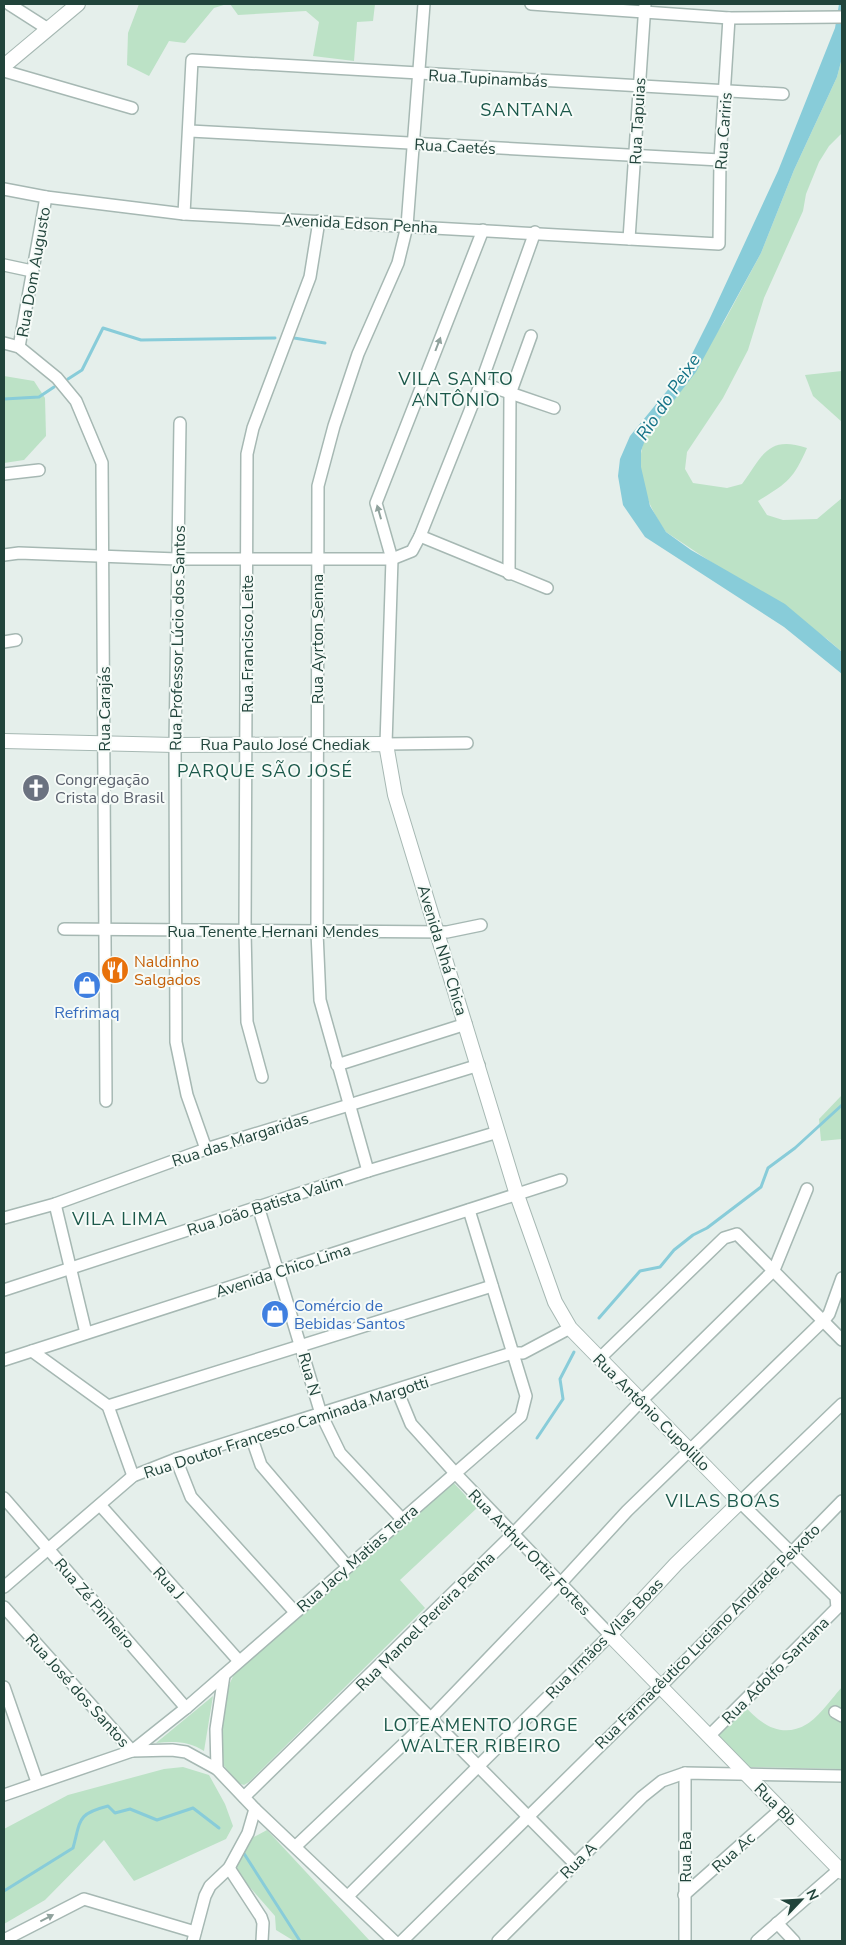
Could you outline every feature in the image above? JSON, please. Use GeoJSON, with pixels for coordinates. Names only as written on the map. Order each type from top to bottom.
{"type":"FeatureCollection","features":[{"type":"Feature","properties":{"kind":"street"},"geometry":{"type":"LineString","coordinates":[[9,4],[48,29]]}},
{"type":"Feature","properties":{"kind":"street"},"geometry":{"type":"LineString","coordinates":[[4,66],[78,4]]}},
{"type":"Feature","properties":{"kind":"street","name":"Rua Ayrton Senna"},"geometry":{"type":"LineString","coordinates":[[368,1171],[320,1000],[317,932],[318,486],[334,426],[358,354],[398,263],[407,226],[424,4]]}},
{"type":"Feature","properties":{"kind":"street"},"geometry":{"type":"LineString","coordinates":[[531,4],[644,8],[729,18],[842,17]]}},
{"type":"Feature","properties":{"kind":"street","name":"Rua Tapuias"},"geometry":{"type":"LineString","coordinates":[[629,239],[644,8]]}},
{"type":"Feature","properties":{"kind":"street","name":"Rua Cariris"},"geometry":{"type":"LineString","coordinates":[[719,244],[720,160],[726,91],[729,18]]}},
{"type":"Feature","properties":{"kind":"street","name":"Rua Tupinambás"},"geometry":{"type":"LineString","coordinates":[[190,131],[192,60],[783,94]]}},
{"type":"Feature","properties":{"kind":"street"},"geometry":{"type":"LineString","coordinates":[[4,71],[132,108]]}},
{"type":"Feature","properties":{"kind":"street"},"geometry":{"type":"LineString","coordinates":[[184,214],[190,131]]}},
{"type":"Feature","properties":{"kind":"street","name":"Rua Caetés"},"geometry":{"type":"LineString","coordinates":[[190,131],[720,160]]}},
{"type":"Feature","properties":{"kind":"street","name":"Avenida Edson Penha"},"geometry":{"type":"LineString","coordinates":[[4,189],[46,197],[184,214],[535,232],[719,244]]}},
{"type":"Feature","properties":{"kind":"street","name":"Rua Dom Augusto"},"geometry":{"type":"LineString","coordinates":[[20,347],[46,197]]}},
{"type":"Feature","properties":{"kind":"street","name":"Rua Francisco Leite"},"geometry":{"type":"LineString","coordinates":[[262,1077],[247,1022],[245,931],[247,454],[253,428],[310,277],[319,221]]}},
{"type":"Feature","properties":{"kind":"street","name":"Avenida Nhá Chica"},"geometry":{"type":"LineString","coordinates":[[483,230],[376,503],[392,559],[386,744],[395,795],[436,932],[479,1065],[517,1195],[555,1302],[570,1328]]}},
{"type":"Feature","properties":{"kind":"street"},"geometry":{"type":"LineString","coordinates":[[4,555],[19,553],[177,559],[317,560],[392,559],[412,550],[420,536],[480,383],[535,232]]}},
{"type":"Feature","properties":{"kind":"street"},"geometry":{"type":"LineString","coordinates":[[4,265],[32,271]]}},
{"type":"Feature","properties":{"kind":"street"},"geometry":{"type":"LineString","coordinates":[[509,574],[510,394],[531,336]]}},
{"type":"Feature","properties":{"kind":"street"},"geometry":{"type":"LineString","coordinates":[[4,343],[20,347]]}},
{"type":"Feature","properties":{"kind":"street","name":"Rua Carajás"},"geometry":{"type":"LineString","coordinates":[[20,347],[57,378],[76,401],[102,463],[106,1100]]}},
{"type":"Feature","properties":{"kind":"street"},"geometry":{"type":"LineString","coordinates":[[480,383],[554,408]]}},
{"type":"Feature","properties":{"kind":"street","name":"Rua Professor Lúcio dos Santos"},"geometry":{"type":"LineString","coordinates":[[180,423],[175,745],[174,930],[176,1042],[187,1095],[206,1149]]}},
{"type":"Feature","properties":{"kind":"street"},"geometry":{"type":"LineString","coordinates":[[4,474],[39,470]]}},
{"type":"Feature","properties":{"kind":"street"},"geometry":{"type":"LineString","coordinates":[[420,536],[547,588]]}},
{"type":"Feature","properties":{"kind":"street"},"geometry":{"type":"LineString","coordinates":[[4,642],[16,640]]}},
{"type":"Feature","properties":{"kind":"street","name":"Rua Paulo José Chediak"},"geometry":{"type":"LineString","coordinates":[[4,741],[175,745],[467,743]]}},
{"type":"Feature","properties":{"kind":"street","name":"Rua Tenente Hernani Mendes"},"geometry":{"type":"LineString","coordinates":[[64,929],[436,932],[481,925]]}},
{"type":"Feature","properties":{"kind":"street"},"geometry":{"type":"LineString","coordinates":[[337,1065],[466,1024]]}},
{"type":"Feature","properties":{"kind":"street","name":"Rua das Margaridas"},"geometry":{"type":"LineString","coordinates":[[4,1218],[55,1204],[206,1149],[479,1065]]}},
{"type":"Feature","properties":{"kind":"street","name":"Rua João Batista Valim"},"geometry":{"type":"LineString","coordinates":[[4,1290],[258,1206],[498,1132]]}},
{"type":"Feature","properties":{"kind":"street","name":"Avenida Chico Lima"},"geometry":{"type":"LineString","coordinates":[[4,1360],[562,1180]]}},
{"type":"Feature","properties":{"kind":"street","name":"Rua Manoel Pereira Penha"},"geometry":{"type":"LineString","coordinates":[[244,1797],[513,1534],[641,1401],[774,1270],[807,1189]]}},
{"type":"Feature","properties":{"kind":"street"},"geometry":{"type":"LineString","coordinates":[[55,1204],[86,1333]]}},
{"type":"Feature","properties":{"kind":"street","name":"Rua N"},"geometry":{"type":"LineString","coordinates":[[258,1206],[321,1414],[340,1453],[402,1519]]}},
{"type":"Feature","properties":{"kind":"street","name":"Rua Jacy Matias Terra"},"geometry":{"type":"LineString","coordinates":[[4,1795],[37,1782],[132,1751],[186,1708],[521,1416],[526,1396],[469,1210]]}},
{"type":"Feature","properties":{"kind":"street"},"geometry":{"type":"LineString","coordinates":[[599,1359],[724,1238],[737,1234],[842,1340]]}},
{"type":"Feature","properties":{"kind":"street"},"geometry":{"type":"LineString","coordinates":[[296,1846],[430,1718],[560,1584],[627,1511],[824,1320],[842,1278]]}},
{"type":"Feature","properties":{"kind":"street"},"geometry":{"type":"LineString","coordinates":[[108,1406],[492,1286]]}},
{"type":"Feature","properties":{"kind":"street","name":"Rua Doutor Francesco Caminada Margotti"},"geometry":{"type":"LineString","coordinates":[[4,1587],[133,1476],[176,1459],[512,1354],[523,1353],[570,1328]]}},
{"type":"Feature","properties":{"kind":"street","name":"Rua Antônio Cupolillo"},"geometry":{"type":"LineString","coordinates":[[570,1328],[836,1597],[838,1603]]}},
{"type":"Feature","properties":{"kind":"street"},"geometry":{"type":"LineString","coordinates":[[32,1351],[108,1406],[133,1476]]}},
{"type":"Feature","properties":{"kind":"street","name":"Rua Arthur Ortiz Fortes"},"geometry":{"type":"LineString","coordinates":[[397,1390],[412,1424],[456,1474],[560,1584],[709,1736]]}},
{"type":"Feature","properties":{"kind":"street","name":"Rua Irmãos Vilas Boas"},"geometry":{"type":"LineString","coordinates":[[348,1896],[610,1635],[676,1564],[842,1404]]}},
{"type":"Feature","properties":{"kind":"street"},"geometry":{"type":"LineString","coordinates":[[251,1436],[262,1465],[348,1567]]}},
{"type":"Feature","properties":{"kind":"street"},"geometry":{"type":"LineString","coordinates":[[176,1459],[191,1497],[295,1612]]}},
{"type":"Feature","properties":{"kind":"street","name":"Rua Zé Pinheiro"},"geometry":{"type":"LineString","coordinates":[[4,1498],[186,1708]]}},
{"type":"Feature","properties":{"kind":"street","name":"Rua Farmacêutico Luciano Andrade Peixoto"},"geometry":{"type":"LineString","coordinates":[[402,1941],[526,1816],[660,1686],[842,1501]]}},
{"type":"Feature","properties":{"kind":"street","name":"Rua J"},"geometry":{"type":"LineString","coordinates":[[100,1504],[239,1661]]}},
{"type":"Feature","properties":{"kind":"street","name":"Rua Adolfo Santana"},"geometry":{"type":"LineString","coordinates":[[709,1736],[837,1608],[838,1603]]}},
{"type":"Feature","properties":{"kind":"street","name":"Rua José dos Santos"},"geometry":{"type":"LineString","coordinates":[[4,1606],[132,1751]]}},
{"type":"Feature","properties":{"kind":"street"},"geometry":{"type":"LineString","coordinates":[[379,1666],[574,1863]]}},
{"type":"Feature","properties":{"kind":"street"},"geometry":{"type":"LineString","coordinates":[[218,1769],[216,1729],[224,1675]]}},
{"type":"Feature","properties":{"kind":"street"},"geometry":{"type":"LineString","coordinates":[[4,1687],[37,1782]]}},
{"type":"Feature","properties":{"kind":"street","name":"Rua Bb"},"geometry":{"type":"LineString","coordinates":[[709,1736],[842,1869]]}},
{"type":"Feature","properties":{"kind":"street"},"geometry":{"type":"LineString","coordinates":[[132,1751],[172,1750],[186,1752],[218,1769],[255,1809],[394,1941]]}},
{"type":"Feature","properties":{"kind":"street"},"geometry":{"type":"LineString","coordinates":[[685,1773],[842,1776]]}},
{"type":"Feature","properties":{"kind":"street","name":"Rua A"},"geometry":{"type":"LineString","coordinates":[[498,1941],[642,1797],[662,1782],[685,1773]]}},
{"type":"Feature","properties":{"kind":"street","name":"Rua Ba"},"geometry":{"type":"LineString","coordinates":[[685,1773],[685,1941]]}},
{"type":"Feature","properties":{"kind":"street"},"geometry":{"type":"LineString","coordinates":[[4,1940],[84,1899],[194,1936],[205,1896],[210,1886],[229,1868],[248,1833],[255,1809]]}},
{"type":"Feature","properties":{"kind":"street","name":"Rua Ac"},"geometry":{"type":"LineString","coordinates":[[684,1895],[781,1809]]}},
{"type":"Feature","properties":{"kind":"street"},"geometry":{"type":"LineString","coordinates":[[229,1868],[261,1917],[262,1941]]}},
{"type":"Feature","properties":{"kind":"street"},"geometry":{"type":"LineString","coordinates":[[757,1941],[842,1869]]}},
{"type":"Feature","properties":{"kind":"street"},"geometry":{"type":"LineString","coordinates":[[777,1923],[794,1941]]}},
{"type":"Feature","properties":{"kind":"green space"},"geometry":{"type":"Polygon","coordinates":[[[139,4],[227,4],[214,8],[185,43],[169,41],[149,76],[127,65],[128,33],[139,4]]]}},
{"type":"Feature","properties":{"kind":"green space"},"geometry":{"type":"Polygon","coordinates":[[[230,4],[375,4],[373,21],[357,22],[354,61],[313,56],[319,22],[306,11],[238,15],[230,4]]]}},
{"type":"Feature","properties":{"kind":"green space"},"geometry":{"type":"Polygon","coordinates":[[[842,58],[842,133],[829,146],[819,162],[806,194],[803,211],[764,298],[748,350],[723,398],[687,452],[685,469],[693,483],[727,488],[742,484],[762,456],[775,446],[783,444],[807,448],[798,467],[788,480],[758,501],[767,515],[783,520],[817,519],[842,498],[842,652],[827,639],[666,532],[647,498],[641,472],[641,459],[642,447],[647,435],[724,322],[761,253],[794,170],[837,77],[842,58]]]}},
{"type":"Feature","properties":{"kind":"green space"},"geometry":{"type":"Polygon","coordinates":[[[842,371],[842,422],[813,396],[805,375],[842,371]]]}},
{"type":"Feature","properties":{"kind":"green space"},"geometry":{"type":"Polygon","coordinates":[[[4,376],[34,381],[45,398],[46,436],[24,460],[4,463],[4,376]]]}},
{"type":"Feature","properties":{"kind":"green space"},"geometry":{"type":"Polygon","coordinates":[[[842,1095],[842,1139],[821,1141],[819,1119],[842,1095]]]}},
{"type":"Feature","properties":{"kind":"green space"},"geometry":{"type":"Polygon","coordinates":[[[452,1481],[477,1508],[400,1580],[425,1608],[249,1782],[244,1785],[238,1783],[220,1761],[217,1739],[229,1685],[236,1670],[452,1481]]]}},
{"type":"Feature","properties":{"kind":"green space"},"geometry":{"type":"Polygon","coordinates":[[[842,1687],[842,1769],[748,1767],[715,1733],[743,1704],[763,1723],[771,1727],[780,1730],[797,1729],[816,1717],[842,1687]]]}},
{"type":"Feature","properties":{"kind":"green space"},"geometry":{"type":"Polygon","coordinates":[[[213,1696],[204,1751],[193,1745],[181,1742],[156,1743],[213,1696]]]}},
{"type":"Feature","properties":{"kind":"green space"},"geometry":{"type":"Polygon","coordinates":[[[183,1767],[209,1775],[225,1804],[233,1826],[226,1839],[134,1881],[104,1840],[45,1900],[4,1924],[4,1829],[68,1795],[164,1769],[183,1767]]]}},
{"type":"Feature","properties":{"kind":"green space"},"geometry":{"type":"Polygon","coordinates":[[[267,1830],[370,1941],[294,1941],[276,1930],[275,1916],[232,1867],[250,1839],[267,1830]]]}},
{"type":"Feature","properties":{"kind":"water","name":"Rio do Peixe"},"geometry":{"type":"Polygon","coordinates":[[[839,4],[842,4],[842,58],[837,77],[794,170],[761,253],[696,372],[647,435],[641,451],[641,467],[650,506],[666,532],[691,550],[785,604],[842,652],[842,674],[784,627],[645,537],[623,505],[618,476],[620,459],[630,436],[684,370],[710,318],[778,171],[835,28],[839,4]]]}},
{"type":"Feature","properties":{"kind":"waterway"},"geometry":{"type":"LineString","coordinates":[[68,379],[82,370],[103,328],[141,340],[275,338]]}},
{"type":"Feature","properties":{"kind":"waterway"},"geometry":{"type":"LineString","coordinates":[[294,338],[325,343]]}},
{"type":"Feature","properties":{"kind":"waterway"},"geometry":{"type":"LineString","coordinates":[[4,399],[39,397],[54,387]]}},
{"type":"Feature","properties":{"kind":"waterway"},"geometry":{"type":"LineString","coordinates":[[599,1318],[640,1271],[660,1267],[674,1250],[693,1235],[707,1228],[761,1187],[768,1168],[795,1148],[842,1105]]}},
{"type":"Feature","properties":{"kind":"waterway"},"geometry":{"type":"LineString","coordinates":[[537,1438],[563,1399],[560,1379],[574,1352]]}},
{"type":"Feature","properties":{"kind":"waterway"},"geometry":{"type":"LineString","coordinates":[[4,1891],[73,1848],[79,1824],[85,1815],[108,1806],[115,1813],[130,1809],[157,1820],[193,1808],[219,1828]]}},
{"type":"Feature","properties":{"kind":"waterway"},"geometry":{"type":"LineString","coordinates":[[243,1852],[300,1941]]}},
{"type":"Feature","properties":{"kind":"place","name":"Congregação Crista do Brasil"},"geometry":{"type":"Point","coordinates":[36,788]}},
{"type":"Feature","properties":{"kind":"place","name":"Naldinho Salgados"},"geometry":{"type":"Point","coordinates":[115,970]}},
{"type":"Feature","properties":{"kind":"place","name":"Refrimaq"},"geometry":{"type":"Point","coordinates":[87,985]}},
{"type":"Feature","properties":{"kind":"place","name":"Comércio de Bebidas Santos"},"geometry":{"type":"Point","coordinates":[275,1314]}},
{"type":"Feature","properties":{"kind":"district","name":"SANTANA"},"geometry":{"type":"Point","coordinates":[527,110]}},
{"type":"Feature","properties":{"kind":"district","name":"VILA SANTO ANTÔNIO"},"geometry":{"type":"Point","coordinates":[456,389]}},
{"type":"Feature","properties":{"kind":"district","name":"PARQUE SÃO JOSÉ"},"geometry":{"type":"Point","coordinates":[265,771]}},
{"type":"Feature","properties":{"kind":"district","name":"VILA LIMA"},"geometry":{"type":"Point","coordinates":[120,1219]}},
{"type":"Feature","properties":{"kind":"district","name":"VILAS BOAS"},"geometry":{"type":"Point","coordinates":[723,1501]}},
{"type":"Feature","properties":{"kind":"district","name":"LOTEAMENTO JORGE WALTER RIBEIRO"},"geometry":{"type":"Point","coordinates":[481,1735]}}]}
